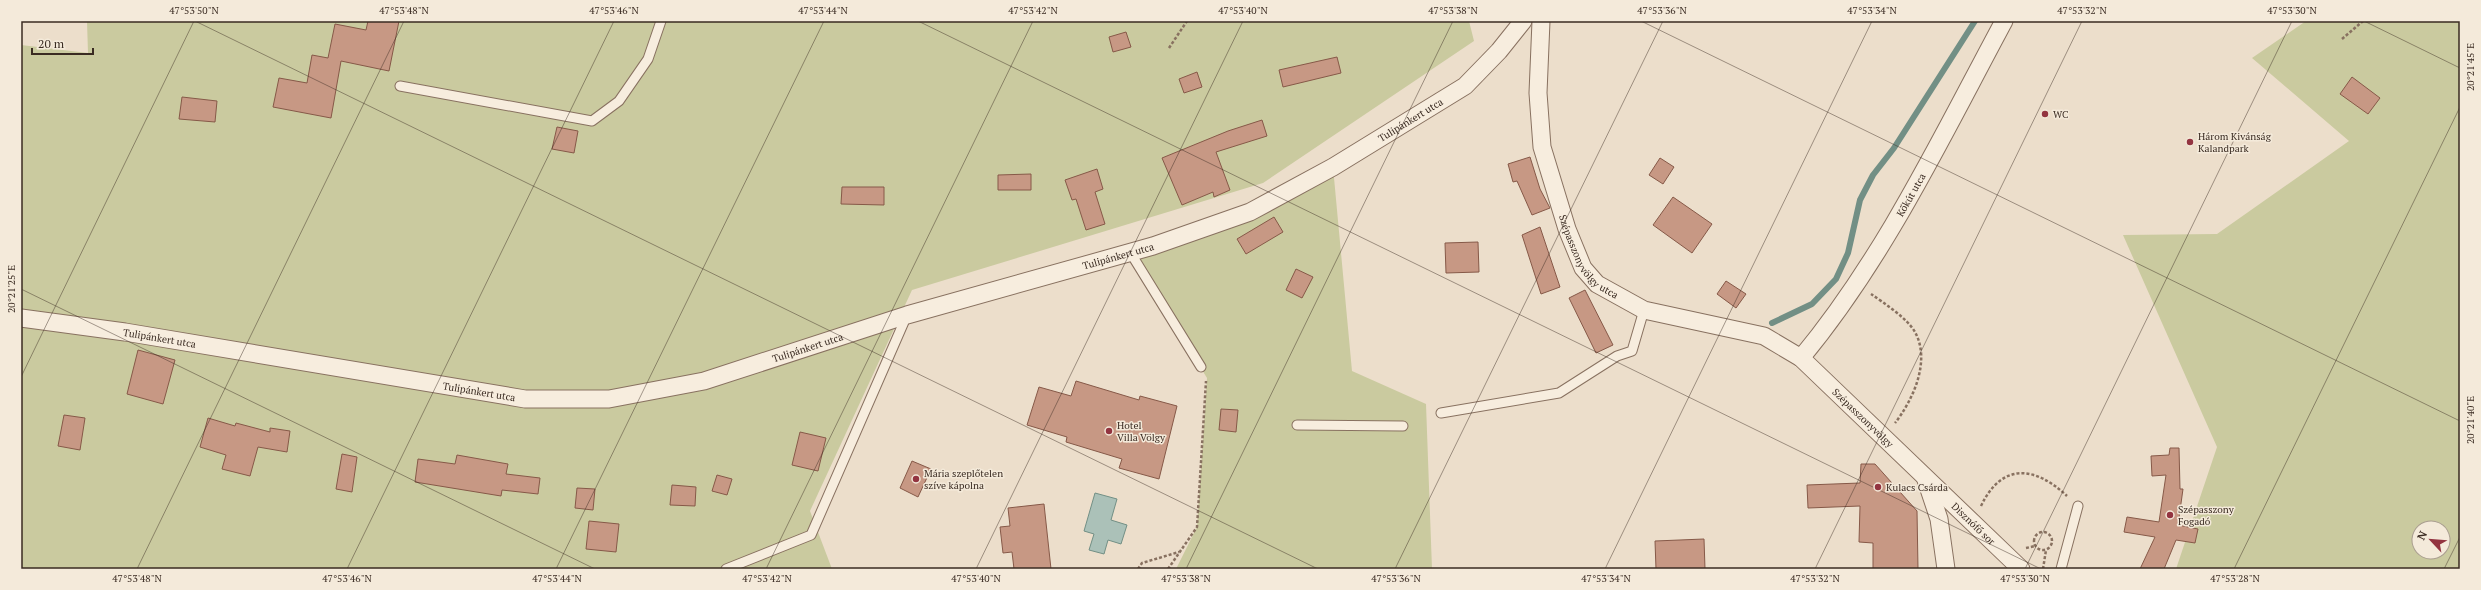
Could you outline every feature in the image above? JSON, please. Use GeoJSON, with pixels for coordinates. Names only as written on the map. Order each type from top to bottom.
{"type":"FeatureCollection","features":[{"type":"Feature","properties":{"kind":"street","name":"Tulipánkert utca"},"geometry":{"type":"LineString","coordinates":[[21,318],[125,332],[525,399],[609,399],[704,381],[907,315],[1130,252],[1250,212],[1333,167],[1465,86],[1498,52],[1523,21]]}},
{"type":"Feature","properties":{"kind":"street","name":"Szépasszonyvölgy utca"},"geometry":{"type":"LineString","coordinates":[[1541,21],[1538,93],[1542,147],[1567,229],[1583,268],[1598,284],[1644,310],[1764,336],[1801,358]]}},
{"type":"Feature","properties":{"kind":"street","name":"Kőkút utca"},"geometry":{"type":"LineString","coordinates":[[1801,358],[1830,324],[1857,284],[1899,216],[2004,21]]}},
{"type":"Feature","properties":{"kind":"street","name":"Szépasszonyvölgy"},"geometry":{"type":"LineString","coordinates":[[1801,358],[1926,478]]}},
{"type":"Feature","properties":{"kind":"street"},"geometry":{"type":"LineString","coordinates":[[1926,478],[1939,519],[1946,569]]}},
{"type":"Feature","properties":{"kind":"street","name":"Disznófő sor"},"geometry":{"type":"LineString","coordinates":[[1926,478],[2021,569]]}},
{"type":"Feature","properties":{"kind":"lane"},"geometry":{"type":"LineString","coordinates":[[400,86],[592,121],[619,101],[648,59],[661,21]]}},
{"type":"Feature","properties":{"kind":"lane"},"geometry":{"type":"LineString","coordinates":[[1130,252],[1201,367]]}},
{"type":"Feature","properties":{"kind":"lane"},"geometry":{"type":"LineString","coordinates":[[1441,413],[1559,393],[1617,356],[1632,352],[1644,310]]}},
{"type":"Feature","properties":{"kind":"lane"},"geometry":{"type":"LineString","coordinates":[[726,569],[811,535],[907,315]]}},
{"type":"Feature","properties":{"kind":"lane"},"geometry":{"type":"LineString","coordinates":[[1297,425],[1403,426]]}},
{"type":"Feature","properties":{"kind":"lane"},"geometry":{"type":"LineString","coordinates":[[2061,569],[2078,506]]}},
{"type":"Feature","properties":{"kind":"path"},"geometry":{"type":"LineString","coordinates":[[1169,48],[1187,21]]}},
{"type":"Feature","properties":{"kind":"path"},"geometry":{"type":"LineString","coordinates":[[2342,39],[2363,21]]}},
{"type":"Feature","properties":{"kind":"path"},"geometry":{"type":"LineString","coordinates":[[1857,284],[1891,308],[1915,332],[1921,355],[1920,373],[1914,392],[1904,411],[1883,436]]}},
{"type":"Feature","properties":{"kind":"path"},"geometry":{"type":"LineString","coordinates":[[1168,569],[1197,527],[1207,378],[1201,367]]}},
{"type":"Feature","properties":{"kind":"path"},"geometry":{"type":"LineString","coordinates":[[1978,510],[1987,493],[2001,478],[2025,472],[2055,484],[2078,506]]}},
{"type":"Feature","properties":{"kind":"path"},"geometry":{"type":"LineString","coordinates":[[2043,569],[2046,550],[2051,546],[2051,537],[2046,533],[2039,533],[2034,539],[2035,546],[2038,549],[2046,550]]}},
{"type":"Feature","properties":{"kind":"path"},"geometry":{"type":"LineString","coordinates":[[1138,569],[1142,563],[1179,552]]}},
{"type":"Feature","properties":{"kind":"green space"},"geometry":{"type":"Polygon","coordinates":[[[87,21],[1469,21],[1474,41],[1263,183],[912,290],[810,511],[832,569],[21,569],[21,45],[88,53],[87,21]]]}},
{"type":"Feature","properties":{"kind":"green space"},"geometry":{"type":"Polygon","coordinates":[[[2306,21],[2460,21],[2460,569],[2176,569],[2217,447],[2123,235],[2217,234],[2349,141],[2252,58],[2306,21]]]}},
{"type":"Feature","properties":{"kind":"green space"},"geometry":{"type":"Polygon","coordinates":[[[1333,167],[1352,371],[1426,404],[1432,569],[1176,569],[1197,527],[1207,378],[1130,252],[1153,246],[1333,167]]]}},
{"type":"Feature","properties":{"kind":"shaded area"},"geometry":{"type":"Polygon","coordinates":[[[1095,493],[1117,499],[1111,520],[1127,525],[1121,544],[1108,540],[1104,554],[1089,550],[1094,534],[1084,531],[1095,493]]]}},
{"type":"Feature","properties":{"kind":"building"},"geometry":{"type":"Polygon","coordinates":[[[368,21],[399,21],[389,71],[341,61],[331,118],[273,107],[279,78],[307,83],[312,55],[328,58],[335,24],[366,30],[368,21]]]}},
{"type":"Feature","properties":{"kind":"building"},"geometry":{"type":"Polygon","coordinates":[[[1126,32],[1131,47],[1113,52],[1109,37],[1126,32]]]}},
{"type":"Feature","properties":{"kind":"building"},"geometry":{"type":"Polygon","coordinates":[[[1337,57],[1341,73],[1283,87],[1279,70],[1337,57]]]}},
{"type":"Feature","properties":{"kind":"building"},"geometry":{"type":"Polygon","coordinates":[[[1197,72],[1202,87],[1184,93],[1179,79],[1197,72]]]}},
{"type":"Feature","properties":{"kind":"building"},"geometry":{"type":"Polygon","coordinates":[[[2352,77],[2380,98],[2368,114],[2340,94],[2352,77]]]}},
{"type":"Feature","properties":{"kind":"building"},"geometry":{"type":"Polygon","coordinates":[[[182,97],[217,101],[215,122],[179,119],[182,97]]]}},
{"type":"Feature","properties":{"kind":"building"},"geometry":{"type":"Polygon","coordinates":[[[1262,120],[1267,136],[1216,152],[1230,190],[1214,197],[1213,192],[1182,205],[1162,158],[1228,131],[1262,120]]]}},
{"type":"Feature","properties":{"kind":"building"},"geometry":{"type":"Polygon","coordinates":[[[557,127],[578,131],[574,153],[552,149],[557,127]]]}},
{"type":"Feature","properties":{"kind":"building"},"geometry":{"type":"Polygon","coordinates":[[[1530,157],[1540,189],[1550,208],[1532,215],[1517,181],[1513,182],[1508,164],[1530,157]]]}},
{"type":"Feature","properties":{"kind":"building"},"geometry":{"type":"Polygon","coordinates":[[[1660,158],[1674,167],[1663,184],[1649,175],[1660,158]]]}},
{"type":"Feature","properties":{"kind":"building"},"geometry":{"type":"Polygon","coordinates":[[[1097,169],[1103,189],[1095,192],[1105,224],[1086,230],[1076,199],[1072,200],[1065,180],[1097,169]]]}},
{"type":"Feature","properties":{"kind":"building"},"geometry":{"type":"Polygon","coordinates":[[[1031,174],[1031,190],[998,190],[998,175],[1031,174]]]}},
{"type":"Feature","properties":{"kind":"building"},"geometry":{"type":"Polygon","coordinates":[[[842,187],[884,187],[884,205],[841,204],[842,187]]]}},
{"type":"Feature","properties":{"kind":"building"},"geometry":{"type":"Polygon","coordinates":[[[1673,197],[1712,224],[1692,253],[1653,225],[1673,197]]]}},
{"type":"Feature","properties":{"kind":"building"},"geometry":{"type":"Polygon","coordinates":[[[1274,217],[1283,232],[1246,254],[1237,239],[1274,217]]]}},
{"type":"Feature","properties":{"kind":"building"},"geometry":{"type":"Polygon","coordinates":[[[1540,227],[1560,287],[1541,294],[1522,235],[1540,227]]]}},
{"type":"Feature","properties":{"kind":"building"},"geometry":{"type":"Polygon","coordinates":[[[1478,242],[1479,272],[1446,273],[1445,243],[1478,242]]]}},
{"type":"Feature","properties":{"kind":"building"},"geometry":{"type":"Polygon","coordinates":[[[1296,269],[1313,277],[1302,298],[1286,290],[1296,269]]]}},
{"type":"Feature","properties":{"kind":"building"},"geometry":{"type":"Polygon","coordinates":[[[1726,281],[1746,294],[1736,308],[1717,294],[1726,281]]]}},
{"type":"Feature","properties":{"kind":"building"},"geometry":{"type":"Polygon","coordinates":[[[1585,290],[1613,345],[1596,353],[1569,298],[1585,290]]]}},
{"type":"Feature","properties":{"kind":"building"},"geometry":{"type":"Polygon","coordinates":[[[138,350],[175,360],[163,404],[127,394],[138,350]]]}},
{"type":"Feature","properties":{"kind":"building","name":"Hotel Villa Völgy"},"geometry":{"type":"Polygon","coordinates":[[[1076,381],[1139,400],[1140,396],[1177,406],[1159,479],[1119,468],[1122,459],[1066,442],[1067,437],[1027,425],[1039,387],[1071,396],[1076,381]]]}},
{"type":"Feature","properties":{"kind":"building"},"geometry":{"type":"Polygon","coordinates":[[[1221,409],[1238,410],[1236,432],[1219,430],[1221,409]]]}},
{"type":"Feature","properties":{"kind":"building"},"geometry":{"type":"Polygon","coordinates":[[[64,415],[85,418],[80,450],[58,446],[64,415]]]}},
{"type":"Feature","properties":{"kind":"building"},"geometry":{"type":"Polygon","coordinates":[[[208,418],[235,426],[236,423],[270,432],[270,428],[290,431],[287,452],[258,447],[250,476],[222,469],[226,455],[200,447],[208,418]]]}},
{"type":"Feature","properties":{"kind":"building"},"geometry":{"type":"Polygon","coordinates":[[[800,432],[826,438],[818,471],[792,465],[800,432]]]}},
{"type":"Feature","properties":{"kind":"building"},"geometry":{"type":"Polygon","coordinates":[[[2170,448],[2179,448],[2180,489],[2183,489],[2178,525],[2198,529],[2195,543],[2176,540],[2164,569],[2140,569],[2155,537],[2124,532],[2127,517],[2159,522],[2166,475],[2152,476],[2151,456],[2169,455],[2170,448]]]}},
{"type":"Feature","properties":{"kind":"building"},"geometry":{"type":"Polygon","coordinates":[[[342,454],[357,457],[352,492],[336,489],[342,454]]]}},
{"type":"Feature","properties":{"kind":"building"},"geometry":{"type":"Polygon","coordinates":[[[457,455],[508,464],[506,474],[540,478],[538,494],[502,490],[501,496],[415,482],[418,459],[455,464],[457,455]]]}},
{"type":"Feature","properties":{"kind":"building","name":"Mária szeplőtelen szíve kápolna"},"geometry":{"type":"Polygon","coordinates":[[[912,461],[931,469],[918,497],[900,488],[912,461]]]}},
{"type":"Feature","properties":{"kind":"building","name":"Kulacs Csárda"},"geometry":{"type":"Polygon","coordinates":[[[1861,464],[1875,464],[1917,511],[1918,569],[1873,569],[1873,543],[1859,542],[1860,506],[1808,508],[1807,485],[1860,483],[1861,464]]]}},
{"type":"Feature","properties":{"kind":"building"},"geometry":{"type":"Polygon","coordinates":[[[717,475],[732,479],[727,495],[712,491],[717,475]]]}},
{"type":"Feature","properties":{"kind":"building"},"geometry":{"type":"Polygon","coordinates":[[[672,485],[696,487],[695,506],[670,505],[672,485]]]}},
{"type":"Feature","properties":{"kind":"building"},"geometry":{"type":"Polygon","coordinates":[[[577,488],[595,489],[593,510],[575,508],[577,488]]]}},
{"type":"Feature","properties":{"kind":"building"},"geometry":{"type":"Polygon","coordinates":[[[1044,504],[1051,569],[1014,569],[1012,552],[1003,553],[1000,527],[1010,526],[1008,508],[1044,504]]]}},
{"type":"Feature","properties":{"kind":"building"},"geometry":{"type":"Polygon","coordinates":[[[589,521],[619,524],[616,552],[586,549],[589,521]]]}},
{"type":"Feature","properties":{"kind":"building"},"geometry":{"type":"Polygon","coordinates":[[[1704,539],[1705,569],[1656,569],[1655,541],[1704,539]]]}},
{"type":"Feature","properties":{"kind":"waterway"},"geometry":{"type":"LineString","coordinates":[[1772,323],[1812,304],[1836,279],[1848,253],[1860,200],[1873,175],[1894,148],[1975,21]]}},
{"type":"Feature","properties":{"kind":"place","name":"WC"},"geometry":{"type":"Point","coordinates":[2045,114]}},
{"type":"Feature","properties":{"kind":"place","name":"Három Kivánság Kalandpark"},"geometry":{"type":"Point","coordinates":[2190,142]}},
{"type":"Feature","properties":{"kind":"place","name":"Hotel Villa Völgy"},"geometry":{"type":"Point","coordinates":[1109,431]}},
{"type":"Feature","properties":{"kind":"place","name":"Mária szeplőtelen szíve kápolna"},"geometry":{"type":"Point","coordinates":[916,479]}},
{"type":"Feature","properties":{"kind":"place","name":"Kulacs Csárda"},"geometry":{"type":"Point","coordinates":[1878,487]}},
{"type":"Feature","properties":{"kind":"place","name":"Szépasszony Fogadó"},"geometry":{"type":"Point","coordinates":[2170,515]}}]}
